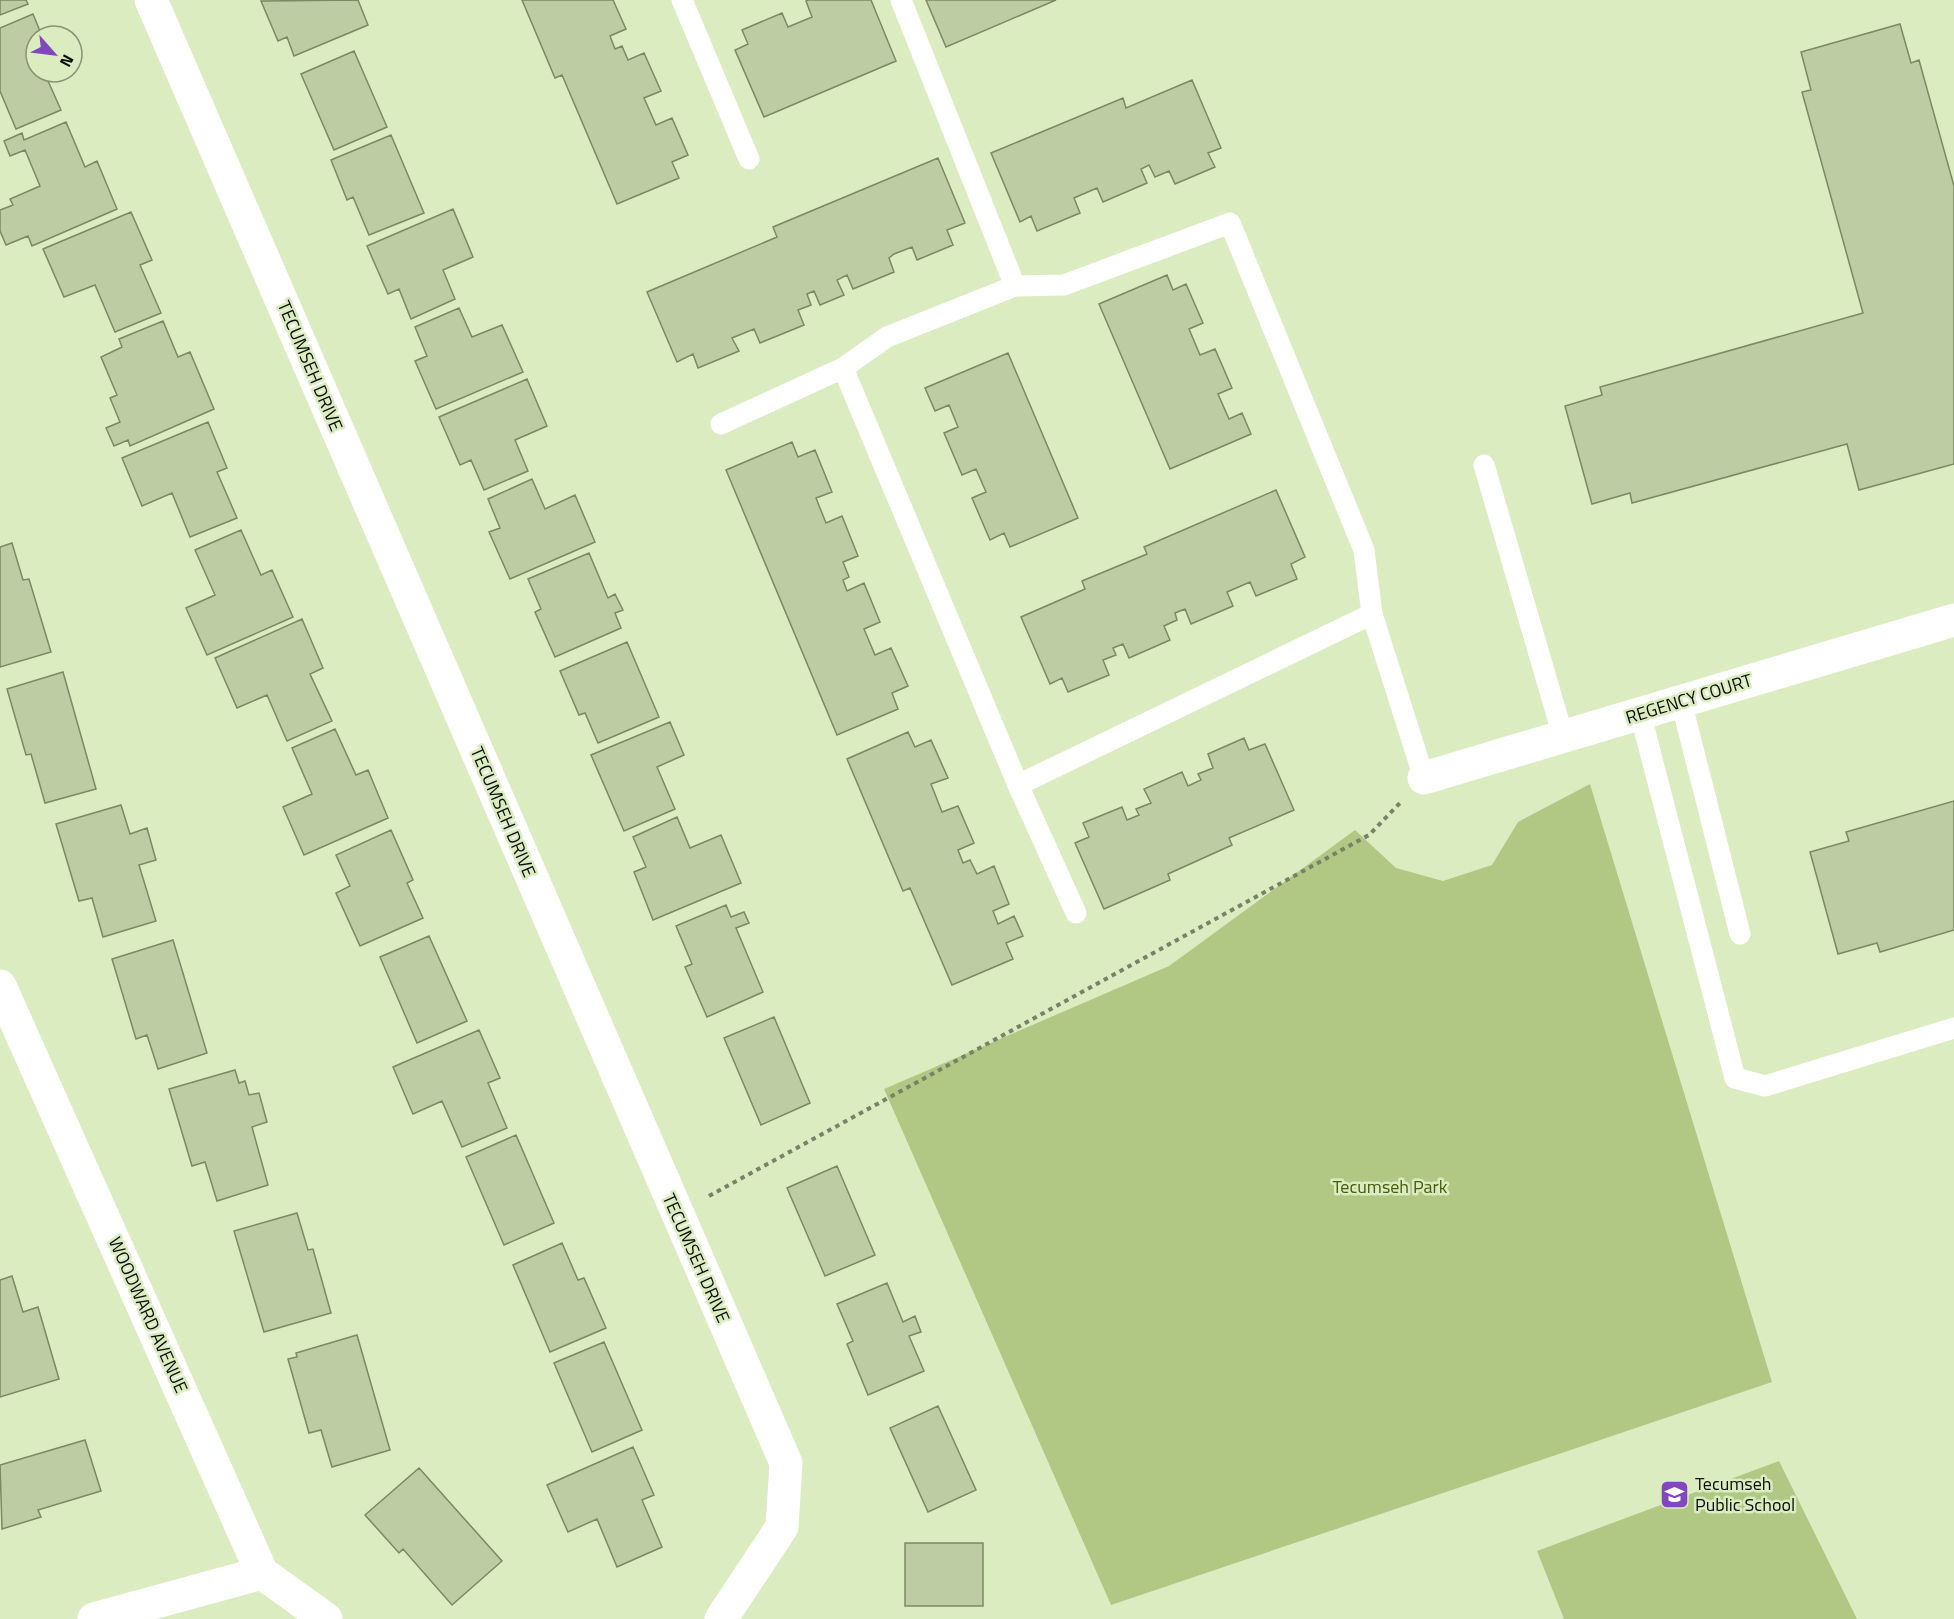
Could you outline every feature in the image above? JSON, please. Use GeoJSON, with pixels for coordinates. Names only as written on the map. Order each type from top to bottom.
{"type":"FeatureCollection","features":[{"type":"Feature","properties":{"kind":"street","name":"TECUMSEH DRIVE"},"geometry":{"type":"LineString","coordinates":[[151,0],[786,1463],[782,1527],[721,1619]]}},
{"type":"Feature","properties":{"kind":"street","name":"REGENCY COURT"},"geometry":{"type":"LineString","coordinates":[[1424,778],[1954,620]]}},
{"type":"Feature","properties":{"kind":"street","name":"WOODWARD AVENUE"},"geometry":{"type":"LineString","coordinates":[[0,986],[262,1574]]}},
{"type":"Feature","properties":{"kind":"street"},"geometry":{"type":"LineString","coordinates":[[94,1619],[262,1574],[326,1619]]}},
{"type":"Feature","properties":{"kind":"lane"},"geometry":{"type":"LineString","coordinates":[[682,0],[749,159]]}},
{"type":"Feature","properties":{"kind":"lane"},"geometry":{"type":"LineString","coordinates":[[902,0],[1016,286]]}},
{"type":"Feature","properties":{"kind":"lane"},"geometry":{"type":"LineString","coordinates":[[721,424],[843,368],[887,337],[1016,286],[1064,285],[1230,223],[1364,549],[1372,614],[1424,778]]}},
{"type":"Feature","properties":{"kind":"lane"},"geometry":{"type":"LineString","coordinates":[[843,368],[1018,785],[1076,913]]}},
{"type":"Feature","properties":{"kind":"lane"},"geometry":{"type":"LineString","coordinates":[[1484,465],[1563,736]]}},
{"type":"Feature","properties":{"kind":"lane"},"geometry":{"type":"LineString","coordinates":[[1018,785],[1372,614]]}},
{"type":"Feature","properties":{"kind":"lane"},"geometry":{"type":"LineString","coordinates":[[1681,701],[1740,934]]}},
{"type":"Feature","properties":{"kind":"lane"},"geometry":{"type":"LineString","coordinates":[[1641,713],[1735,1078],[1765,1086],[1954,1028]]}},
{"type":"Feature","properties":{"kind":"path"},"geometry":{"type":"LineString","coordinates":[[677,1213],[1369,835],[1424,778]]}},
{"type":"Feature","properties":{"kind":"green space","name":"Tecumseh Park"},"geometry":{"type":"Polygon","coordinates":[[[1590,784],[1772,1382],[1111,1605],[884,1089],[1169,966],[1355,830],[1396,868],[1443,881],[1492,865],[1518,822],[1590,784]]]}},
{"type":"Feature","properties":{"kind":"green space"},"geometry":{"type":"Polygon","coordinates":[[[1779,1461],[1857,1619],[1564,1619],[1537,1551],[1779,1461]]]}},
{"type":"Feature","properties":{"kind":"building"},"geometry":{"type":"Polygon","coordinates":[[[0,0],[26,0],[28,4],[0,15],[0,0]]]}},
{"type":"Feature","properties":{"kind":"building"},"geometry":{"type":"Polygon","coordinates":[[[358,0],[368,25],[294,56],[287,37],[278,41],[261,1],[358,0]]]}},
{"type":"Feature","properties":{"kind":"building"},"geometry":{"type":"Polygon","coordinates":[[[522,0],[613,0],[626,29],[610,36],[615,49],[622,46],[628,60],[644,53],[661,91],[644,98],[656,125],[672,118],[688,155],[672,162],[679,178],[617,204],[562,75],[555,78],[522,0]]]}},
{"type":"Feature","properties":{"kind":"building"},"geometry":{"type":"Polygon","coordinates":[[[871,0],[896,61],[764,117],[735,50],[748,44],[742,30],[782,13],[788,27],[812,17],[806,1],[871,0]]]}},
{"type":"Feature","properties":{"kind":"building"},"geometry":{"type":"Polygon","coordinates":[[[926,0],[1056,0],[946,47],[926,0]]]}},
{"type":"Feature","properties":{"kind":"building"},"geometry":{"type":"Polygon","coordinates":[[[33,14],[37,24],[24,24],[24,84],[49,84],[61,110],[16,129],[0,91],[0,28],[33,14]]]}},
{"type":"Feature","properties":{"kind":"building"},"geometry":{"type":"Polygon","coordinates":[[[1900,24],[1911,63],[1919,60],[1954,186],[1954,464],[1859,490],[1847,444],[1632,503],[1630,493],[1592,504],[1565,406],[1602,395],[1600,387],[1863,313],[1802,92],[1811,90],[1801,52],[1900,24]]]}},
{"type":"Feature","properties":{"kind":"building"},"geometry":{"type":"Polygon","coordinates":[[[354,51],[387,127],[334,150],[301,74],[354,51]]]}},
{"type":"Feature","properties":{"kind":"building"},"geometry":{"type":"Polygon","coordinates":[[[1192,80],[1221,148],[1208,153],[1215,167],[1175,184],[1169,171],[1155,177],[1149,165],[1141,169],[1147,183],[1103,202],[1097,188],[1074,198],[1080,213],[1037,231],[1031,216],[1020,222],[991,153],[1123,98],[1126,108],[1192,80]]]}},
{"type":"Feature","properties":{"kind":"building"},"geometry":{"type":"Polygon","coordinates":[[[66,122],[85,167],[97,161],[117,209],[32,246],[28,236],[6,245],[0,231],[0,210],[13,205],[10,199],[40,186],[25,150],[10,156],[4,141],[22,133],[24,140],[66,122]]]}},
{"type":"Feature","properties":{"kind":"building"},"geometry":{"type":"Polygon","coordinates":[[[391,135],[424,213],[369,235],[353,197],[347,200],[331,160],[391,135]]]}},
{"type":"Feature","properties":{"kind":"building"},"geometry":{"type":"Polygon","coordinates":[[[938,158],[965,223],[947,230],[953,245],[917,260],[912,247],[894,254],[889,258],[894,272],[853,289],[847,275],[837,280],[844,295],[820,305],[814,291],[807,294],[811,305],[798,310],[804,325],[760,343],[754,329],[732,338],[739,351],[698,368],[693,354],[677,362],[647,292],[777,237],[773,227],[938,158]]]}},
{"type":"Feature","properties":{"kind":"building"},"geometry":{"type":"Polygon","coordinates":[[[453,209],[473,257],[443,270],[455,299],[411,319],[399,289],[388,294],[367,246],[453,209]]]}},
{"type":"Feature","properties":{"kind":"building"},"geometry":{"type":"Polygon","coordinates":[[[131,212],[152,260],[140,265],[161,313],[115,332],[95,285],[64,297],[43,249],[131,212]]]}},
{"type":"Feature","properties":{"kind":"building"},"geometry":{"type":"Polygon","coordinates":[[[1167,275],[1173,290],[1186,284],[1203,323],[1189,329],[1200,355],[1215,349],[1232,388],[1218,394],[1229,419],[1242,413],[1251,434],[1170,469],[1099,304],[1167,275]]]}},
{"type":"Feature","properties":{"kind":"building"},"geometry":{"type":"Polygon","coordinates":[[[459,308],[472,337],[502,325],[523,372],[436,409],[415,361],[427,356],[415,327],[459,308]]]}},
{"type":"Feature","properties":{"kind":"building"},"geometry":{"type":"Polygon","coordinates":[[[163,321],[178,357],[190,352],[214,409],[130,446],[128,440],[114,446],[106,428],[120,422],[110,398],[117,395],[101,357],[122,347],[119,339],[163,321]]]}},
{"type":"Feature","properties":{"kind":"building"},"geometry":{"type":"Polygon","coordinates":[[[1008,353],[1078,518],[1010,547],[1004,533],[990,540],[972,498],[986,492],[976,469],[962,475],[944,433],[958,427],[949,405],[935,411],[925,388],[1008,353]]]}},
{"type":"Feature","properties":{"kind":"building"},"geometry":{"type":"Polygon","coordinates":[[[527,379],[547,426],[515,440],[528,471],[484,490],[471,460],[460,465],[439,417],[527,379]]]}},
{"type":"Feature","properties":{"kind":"building"},"geometry":{"type":"Polygon","coordinates":[[[208,422],[227,468],[217,472],[237,518],[190,537],[172,493],[142,506],[122,458],[208,422]]]}},
{"type":"Feature","properties":{"kind":"building"},"geometry":{"type":"Polygon","coordinates":[[[792,442],[798,457],[815,450],[832,492],[816,498],[826,523],[842,516],[858,556],[843,562],[849,577],[843,580],[847,591],[864,583],[880,622],[864,629],[875,655],[891,648],[908,686],[892,693],[898,709],[837,735],[726,470],[792,442]]]}},
{"type":"Feature","properties":{"kind":"building"},"geometry":{"type":"Polygon","coordinates":[[[532,479],[545,509],[575,495],[595,542],[510,579],[489,532],[500,528],[488,499],[532,479]]]}},
{"type":"Feature","properties":{"kind":"building"},"geometry":{"type":"Polygon","coordinates":[[[1276,490],[1305,557],[1291,564],[1297,579],[1256,596],[1250,582],[1227,592],[1233,606],[1191,624],[1185,609],[1175,613],[1177,620],[1164,626],[1170,640],[1129,658],[1123,644],[1113,648],[1116,655],[1103,660],[1109,675],[1068,692],[1062,678],[1050,684],[1021,617],[1085,589],[1082,581],[1147,554],[1144,547],[1276,490]]]}},
{"type":"Feature","properties":{"kind":"building"},"geometry":{"type":"Polygon","coordinates":[[[241,530],[261,575],[272,570],[293,617],[207,655],[186,608],[215,595],[195,550],[241,530]]]}},
{"type":"Feature","properties":{"kind":"building"},"geometry":{"type":"Polygon","coordinates":[[[12,543],[23,580],[29,579],[51,652],[0,667],[0,547],[12,543]]]}},
{"type":"Feature","properties":{"kind":"building"},"geometry":{"type":"Polygon","coordinates":[[[589,553],[608,598],[615,594],[623,610],[615,613],[621,628],[555,657],[535,612],[541,609],[528,579],[589,553]]]}},
{"type":"Feature","properties":{"kind":"building"},"geometry":{"type":"Polygon","coordinates":[[[302,619],[323,668],[310,674],[332,721],[287,741],[267,695],[237,708],[215,658],[302,619]]]}},
{"type":"Feature","properties":{"kind":"building"},"geometry":{"type":"Polygon","coordinates":[[[627,642],[659,717],[598,743],[585,713],[579,715],[560,671],[627,642]]]}},
{"type":"Feature","properties":{"kind":"building"},"geometry":{"type":"Polygon","coordinates":[[[63,672],[96,789],[45,803],[31,754],[26,755],[7,689],[63,672]]]}},
{"type":"Feature","properties":{"kind":"building"},"geometry":{"type":"Polygon","coordinates":[[[670,722],[684,755],[657,767],[675,809],[624,831],[591,755],[670,722]]]}},
{"type":"Feature","properties":{"kind":"building"},"geometry":{"type":"Polygon","coordinates":[[[335,729],[356,775],[368,770],[388,818],[304,855],[283,807],[312,794],[292,748],[335,729]]]}},
{"type":"Feature","properties":{"kind":"building"},"geometry":{"type":"Polygon","coordinates":[[[908,732],[915,747],[931,740],[948,778],[931,784],[942,812],[958,806],[974,843],[958,850],[963,863],[970,860],[977,874],[994,866],[1009,904],[993,911],[998,924],[1014,916],[1023,936],[1006,943],[1013,959],[952,985],[910,888],[903,891],[847,759],[908,732]]]}},
{"type":"Feature","properties":{"kind":"building"},"geometry":{"type":"Polygon","coordinates":[[[1244,738],[1249,750],[1265,744],[1294,810],[1229,838],[1232,845],[1168,874],[1170,880],[1104,909],[1075,843],[1089,837],[1083,823],[1122,807],[1127,820],[1139,815],[1136,809],[1151,803],[1144,789],[1182,772],[1188,786],[1201,780],[1198,774],[1213,768],[1208,754],[1244,738]]]}},
{"type":"Feature","properties":{"kind":"building"},"geometry":{"type":"Polygon","coordinates":[[[1954,801],[1954,930],[1880,952],[1877,943],[1838,954],[1810,852],[1849,841],[1846,832],[1954,801]]]}},
{"type":"Feature","properties":{"kind":"building"},"geometry":{"type":"Polygon","coordinates":[[[121,805],[130,834],[147,828],[156,860],[139,865],[156,921],[103,937],[92,898],[79,901],[56,824],[121,805]]]}},
{"type":"Feature","properties":{"kind":"building"},"geometry":{"type":"Polygon","coordinates":[[[677,817],[690,848],[721,835],[741,883],[653,920],[634,872],[646,867],[633,837],[677,817]]]}},
{"type":"Feature","properties":{"kind":"building"},"geometry":{"type":"Polygon","coordinates":[[[391,830],[413,880],[407,883],[423,918],[360,946],[336,893],[350,886],[336,855],[391,830]]]}},
{"type":"Feature","properties":{"kind":"building"},"geometry":{"type":"Polygon","coordinates":[[[726,905],[731,917],[744,912],[749,923],[736,928],[763,992],[707,1017],[685,967],[692,964],[676,926],[726,905]]]}},
{"type":"Feature","properties":{"kind":"building"},"geometry":{"type":"Polygon","coordinates":[[[429,936],[467,1021],[417,1043],[380,957],[429,936]]]}},
{"type":"Feature","properties":{"kind":"building"},"geometry":{"type":"Polygon","coordinates":[[[173,940],[207,1053],[158,1069],[147,1035],[136,1039],[112,959],[173,940]]]}},
{"type":"Feature","properties":{"kind":"building"},"geometry":{"type":"Polygon","coordinates":[[[774,1017],[810,1103],[761,1125],[724,1038],[774,1017]]]}},
{"type":"Feature","properties":{"kind":"building"},"geometry":{"type":"Polygon","coordinates":[[[479,1030],[500,1078],[488,1083],[507,1128],[462,1147],[442,1101],[413,1114],[393,1067],[479,1030]]]}},
{"type":"Feature","properties":{"kind":"building"},"geometry":{"type":"Polygon","coordinates":[[[235,1070],[239,1083],[245,1081],[249,1095],[259,1093],[267,1122],[252,1127],[268,1185],[217,1201],[205,1162],[192,1166],[169,1089],[235,1070]]]}},
{"type":"Feature","properties":{"kind":"building"},"geometry":{"type":"Polygon","coordinates":[[[516,1135],[554,1223],[504,1245],[466,1157],[516,1135]]]}},
{"type":"Feature","properties":{"kind":"building"},"geometry":{"type":"Polygon","coordinates":[[[837,1166],[875,1255],[825,1276],[787,1188],[837,1166]]]}},
{"type":"Feature","properties":{"kind":"building"},"geometry":{"type":"Polygon","coordinates":[[[297,1213],[308,1250],[313,1249],[331,1313],[264,1332],[234,1231],[297,1213]]]}},
{"type":"Feature","properties":{"kind":"building"},"geometry":{"type":"Polygon","coordinates":[[[562,1243],[578,1280],[584,1278],[606,1328],[550,1352],[513,1265],[562,1243]]]}},
{"type":"Feature","properties":{"kind":"building"},"geometry":{"type":"Polygon","coordinates":[[[12,1276],[23,1312],[38,1307],[59,1379],[0,1397],[0,1280],[12,1276]]]}},
{"type":"Feature","properties":{"kind":"building"},"geometry":{"type":"Polygon","coordinates":[[[887,1283],[903,1322],[915,1316],[921,1332],[909,1336],[924,1371],[868,1395],[847,1344],[853,1341],[837,1304],[887,1283]]]}},
{"type":"Feature","properties":{"kind":"building"},"geometry":{"type":"Polygon","coordinates":[[[357,1335],[390,1450],[332,1467],[321,1430],[309,1433],[288,1359],[297,1357],[296,1353],[357,1335]]]}},
{"type":"Feature","properties":{"kind":"building"},"geometry":{"type":"Polygon","coordinates":[[[604,1342],[642,1430],[592,1452],[554,1363],[604,1342]]]}},
{"type":"Feature","properties":{"kind":"building"},"geometry":{"type":"Polygon","coordinates":[[[938,1406],[976,1490],[928,1512],[890,1428],[938,1406]]]}},
{"type":"Feature","properties":{"kind":"building"},"geometry":{"type":"Polygon","coordinates":[[[85,1440],[101,1491],[38,1510],[41,1517],[2,1529],[0,1465],[85,1440]]]}},
{"type":"Feature","properties":{"kind":"building"},"geometry":{"type":"Polygon","coordinates":[[[633,1447],[654,1495],[642,1500],[662,1547],[617,1567],[597,1519],[568,1532],[547,1485],[633,1447]]]}},
{"type":"Feature","properties":{"kind":"building"},"geometry":{"type":"Polygon","coordinates":[[[419,1468],[502,1561],[452,1605],[403,1549],[399,1553],[365,1515],[419,1468]]]}},
{"type":"Feature","properties":{"kind":"building"},"geometry":{"type":"Polygon","coordinates":[[[905,1543],[983,1543],[983,1606],[905,1606],[905,1543]]]}},
{"type":"Feature","properties":{"kind":"place","name":"Tecumseh Public School"},"geometry":{"type":"Point","coordinates":[1674,1494]}}]}
